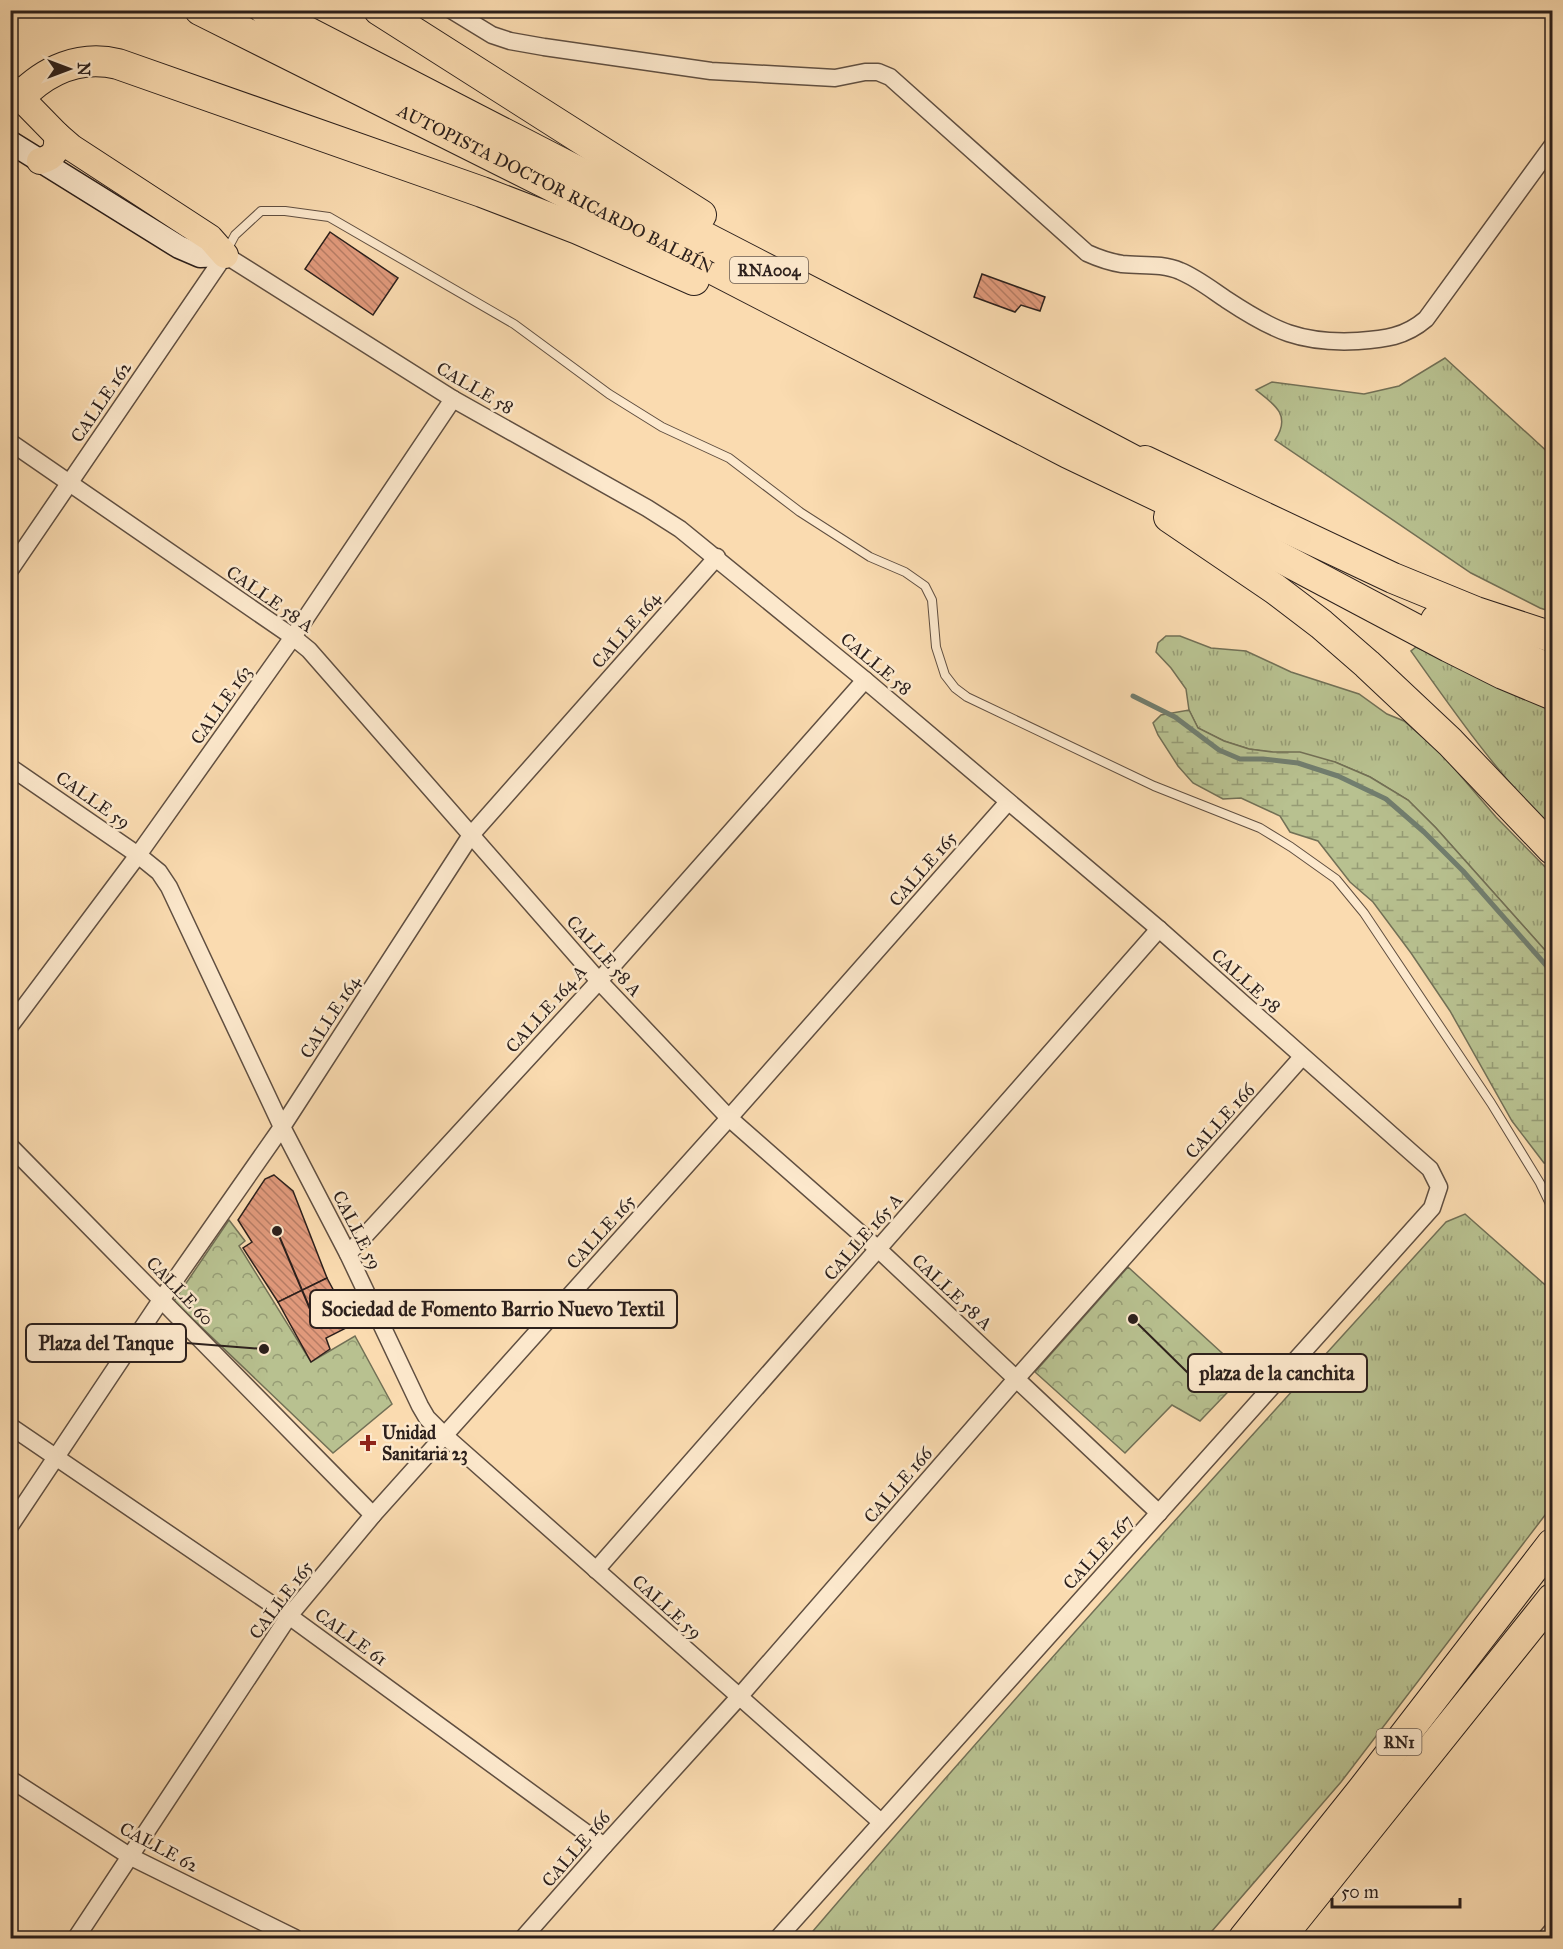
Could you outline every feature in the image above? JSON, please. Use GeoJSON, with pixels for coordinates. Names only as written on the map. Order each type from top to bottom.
{"type":"FeatureCollection","features":[{"type":"Feature","properties":{"kind":"highway","name":"AUTOPISTA DOCTOR RICARDO BALBÍN"},"geometry":{"type":"LineString","coordinates":[[200,10],[572,196],[930,383],[1072,442]]}},
{"type":"Feature","properties":{"kind":"highway","name":"AUTOPISTA DOCTOR RICARDO BALBÍN"},"geometry":{"type":"LineString","coordinates":[[265,10],[964,371],[1072,442]]}},
{"type":"Feature","properties":{"kind":"highway"},"geometry":{"type":"LineString","coordinates":[[379,10],[677,201],[964,371]]}},
{"type":"Feature","properties":{"kind":"highway"},"geometry":{"type":"LineString","coordinates":[[15,92],[46,75],[77,63],[102,60],[137,69],[482,192],[578,229],[930,383]]}},
{"type":"Feature","properties":{"kind":"highway"},"geometry":{"type":"LineString","coordinates":[[1072,442],[1204,488],[1393,578],[1476,612],[1552,637]]}},
{"type":"Feature","properties":{"kind":"highway"},"geometry":{"type":"LineString","coordinates":[[1072,442],[1219,525],[1492,669],[1552,682]]}},
{"type":"Feature","properties":{"kind":"highway"},"geometry":{"type":"LineString","coordinates":[[1072,442],[1321,624],[1450,742],[1552,849]]}},
{"type":"Feature","properties":{"kind":"highway"},"geometry":{"type":"LineString","coordinates":[[1363,1789],[1552,1522]]}},
{"type":"Feature","properties":{"kind":"highway","name":"RN1"},"geometry":{"type":"LineString","coordinates":[[1244,1938],[1363,1789],[1552,1544]]}},
{"type":"Feature","properties":{"kind":"highway","name":"RN1"},"geometry":{"type":"LineString","coordinates":[[1280,1938],[1552,1599]]}},
{"type":"Feature","properties":{"kind":"highway"},"geometry":{"type":"LineString","coordinates":[[1290,1938],[1392,1798]]}},
{"type":"Feature","properties":{"kind":"highway"},"geometry":{"type":"LineString","coordinates":[[1234,1938],[1336,1823]]}},
{"type":"Feature","properties":{"kind":"main road"},"geometry":{"type":"LineString","coordinates":[[15,92],[72,148],[210,238],[225,255]]}},
{"type":"Feature","properties":{"kind":"main road"},"geometry":{"type":"LineString","coordinates":[[40,161],[50,159],[56,153],[57,135]]}},
{"type":"Feature","properties":{"kind":"main road"},"geometry":{"type":"LineString","coordinates":[[10,142],[179,247],[200,256],[225,255]]}},
{"type":"Feature","properties":{"kind":"street"},"geometry":{"type":"LineString","coordinates":[[451,10],[492,35],[510,41],[555,49],[711,71],[836,78],[865,72],[878,72],[890,77],[1087,253],[1121,264],[1158,266],[1178,270],[1281,332],[1310,340],[1334,342],[1387,339],[1402,335],[1426,319],[1552,146]]}},
{"type":"Feature","properties":{"kind":"street","name":"CALLE 58"},"geometry":{"type":"LineString","coordinates":[[225,255],[453,399],[647,508],[717,557],[1159,929],[1430,1169],[1439,1187]]}},
{"type":"Feature","properties":{"kind":"street","name":"CALLE 162"},"geometry":{"type":"LineString","coordinates":[[10,570],[225,255]]}},
{"type":"Feature","properties":{"kind":"street","name":"CALLE 163"},"geometry":{"type":"LineString","coordinates":[[10,1026],[138,855],[293,637],[453,399]]}},
{"type":"Feature","properties":{"kind":"street","name":"CALLE 58 A"},"geometry":{"type":"LineString","coordinates":[[10,442],[309,650],[599,981],[729,1118],[878,1249],[1159,1514]]}},
{"type":"Feature","properties":{"kind":"street","name":"CALLE 164"},"geometry":{"type":"LineString","coordinates":[[10,1526],[58,1458],[161,1300],[282,1127],[471,835],[717,557]]}},
{"type":"Feature","properties":{"kind":"street","name":"CALLE 164 A"},"geometry":{"type":"LineString","coordinates":[[348,1254],[599,981],[865,680]]}},
{"type":"Feature","properties":{"kind":"street","name":"CALLE 59"},"geometry":{"type":"LineString","coordinates":[[10,767],[159,872],[282,1127],[348,1254],[427,1418],[881,1822]]}},
{"type":"Feature","properties":{"kind":"street","name":"CALLE 165"},"geometry":{"type":"LineString","coordinates":[[76,1938],[290,1616],[373,1515],[729,1118],[1008,801]]}},
{"type":"Feature","properties":{"kind":"street","name":"CALLE 165 A"},"geometry":{"type":"LineString","coordinates":[[596,1570],[1159,929]]}},
{"type":"Feature","properties":{"kind":"street","name":"CALLE 166"},"geometry":{"type":"LineString","coordinates":[[523,1938],[739,1697],[1016,1379],[1302,1057]]}},
{"type":"Feature","properties":{"kind":"street","name":"CALLE 60"},"geometry":{"type":"LineString","coordinates":[[10,1146],[373,1515]]}},
{"type":"Feature","properties":{"kind":"street","name":"CALLE 167"},"geometry":{"type":"LineString","coordinates":[[778,1938],[1432,1208],[1439,1187]]}},
{"type":"Feature","properties":{"kind":"street","name":"CALLE 61"},"geometry":{"type":"LineString","coordinates":[[10,1426],[290,1616],[604,1846]]}},
{"type":"Feature","properties":{"kind":"street","name":"CALLE 62"},"geometry":{"type":"LineString","coordinates":[[10,1779],[131,1857],[295,1938]]}},
{"type":"Feature","properties":{"kind":"street"},"geometry":{"type":"LineString","coordinates":[[1546,1938],[1552,1931]]}},
{"type":"Feature","properties":{"kind":"lane"},"geometry":{"type":"LineString","coordinates":[[225,255],[234,235],[261,211],[285,211],[329,217],[514,324],[609,394],[662,427],[729,458],[800,512],[870,557],[905,572],[925,586],[932,600],[936,646],[945,675],[955,688],[967,697],[1154,786],[1260,828],[1336,879],[1364,913],[1491,1103],[1552,1208]]}},
{"type":"Feature","properties":{"kind":"green space"},"geometry":{"type":"Polygon","coordinates":[[[1445,358],[1552,456],[1552,612],[1471,573],[1275,440],[1282,424],[1279,411],[1256,390],[1272,382],[1364,394],[1399,386],[1445,358]]]}},
{"type":"Feature","properties":{"kind":"green space"},"geometry":{"type":"Polygon","coordinates":[[[1166,636],[1180,636],[1211,648],[1246,651],[1291,672],[1359,694],[1387,714],[1404,721],[1442,754],[1496,817],[1552,874],[1552,958],[1436,828],[1408,800],[1370,777],[1335,762],[1249,749],[1224,741],[1198,728],[1189,710],[1186,689],[1156,652],[1158,643],[1166,636]]]}},
{"type":"Feature","properties":{"kind":"green space"},"geometry":{"type":"Polygon","coordinates":[[[1416,647],[1552,709],[1552,829],[1495,765],[1461,720],[1411,651],[1416,647]]]}},
{"type":"Feature","properties":{"kind":"green space"},"geometry":{"type":"Polygon","coordinates":[[[1189,710],[1198,728],[1224,741],[1249,749],[1300,752],[1335,762],[1370,777],[1408,800],[1436,828],[1552,958],[1552,1164],[1544,1163],[1512,1121],[1450,1011],[1411,953],[1373,902],[1350,882],[1318,841],[1290,832],[1280,816],[1241,798],[1223,799],[1193,783],[1178,766],[1153,723],[1161,715],[1189,710]]]}},
{"type":"Feature","properties":{"kind":"green space"},"geometry":{"type":"Polygon","coordinates":[[[1465,1214],[1552,1291],[1552,1506],[1341,1782],[1206,1938],[807,1938],[1044,1667],[1284,1400],[1446,1222],[1465,1214]]]}},
{"type":"Feature","properties":{"kind":"green space"},"geometry":{"type":"Polygon","coordinates":[[[229,1220],[245,1241],[239,1246],[311,1362],[355,1336],[392,1404],[333,1453],[174,1301],[229,1220]]]}},
{"type":"Feature","properties":{"kind":"green space"},"geometry":{"type":"Polygon","coordinates":[[[1128,1267],[1245,1374],[1200,1421],[1172,1405],[1125,1453],[1035,1372],[1128,1267]]]}},
{"type":"Feature","properties":{"kind":"building"},"geometry":{"type":"Polygon","coordinates":[[[330,232],[398,278],[373,315],[305,269],[330,232]]]}},
{"type":"Feature","properties":{"kind":"building"},"geometry":{"type":"Polygon","coordinates":[[[982,274],[1045,297],[1040,311],[1021,305],[1015,312],[974,297],[982,274]]]}},
{"type":"Feature","properties":{"kind":"building"},"geometry":{"type":"Polygon","coordinates":[[[274,1175],[293,1191],[327,1278],[278,1302],[243,1248],[252,1242],[238,1220],[265,1179],[274,1175]]]}},
{"type":"Feature","properties":{"kind":"building"},"geometry":{"type":"Polygon","coordinates":[[[327,1278],[352,1325],[326,1338],[330,1349],[311,1362],[278,1302],[327,1278]]]}},
{"type":"Feature","properties":{"kind":"waterway"},"geometry":{"type":"LineString","coordinates":[[1133,696],[1175,717],[1219,750],[1240,759],[1298,763],[1338,776],[1386,799],[1424,832],[1463,871],[1552,972]]}},
{"type":"Feature","properties":{"kind":"place","name":"Sociedad de Fomento Barrio Nuevo Textil"},"geometry":{"type":"Point","coordinates":[277,1231]}},
{"type":"Feature","properties":{"kind":"place","name":"plaza de la canchita"},"geometry":{"type":"Point","coordinates":[1133,1319]}},
{"type":"Feature","properties":{"kind":"place","name":"Plaza del Tanque"},"geometry":{"type":"Point","coordinates":[264,1349]}},
{"type":"Feature","properties":{"kind":"place","name":"Unidad Sanitaria 23"},"geometry":{"type":"Point","coordinates":[368,1443]}}]}
